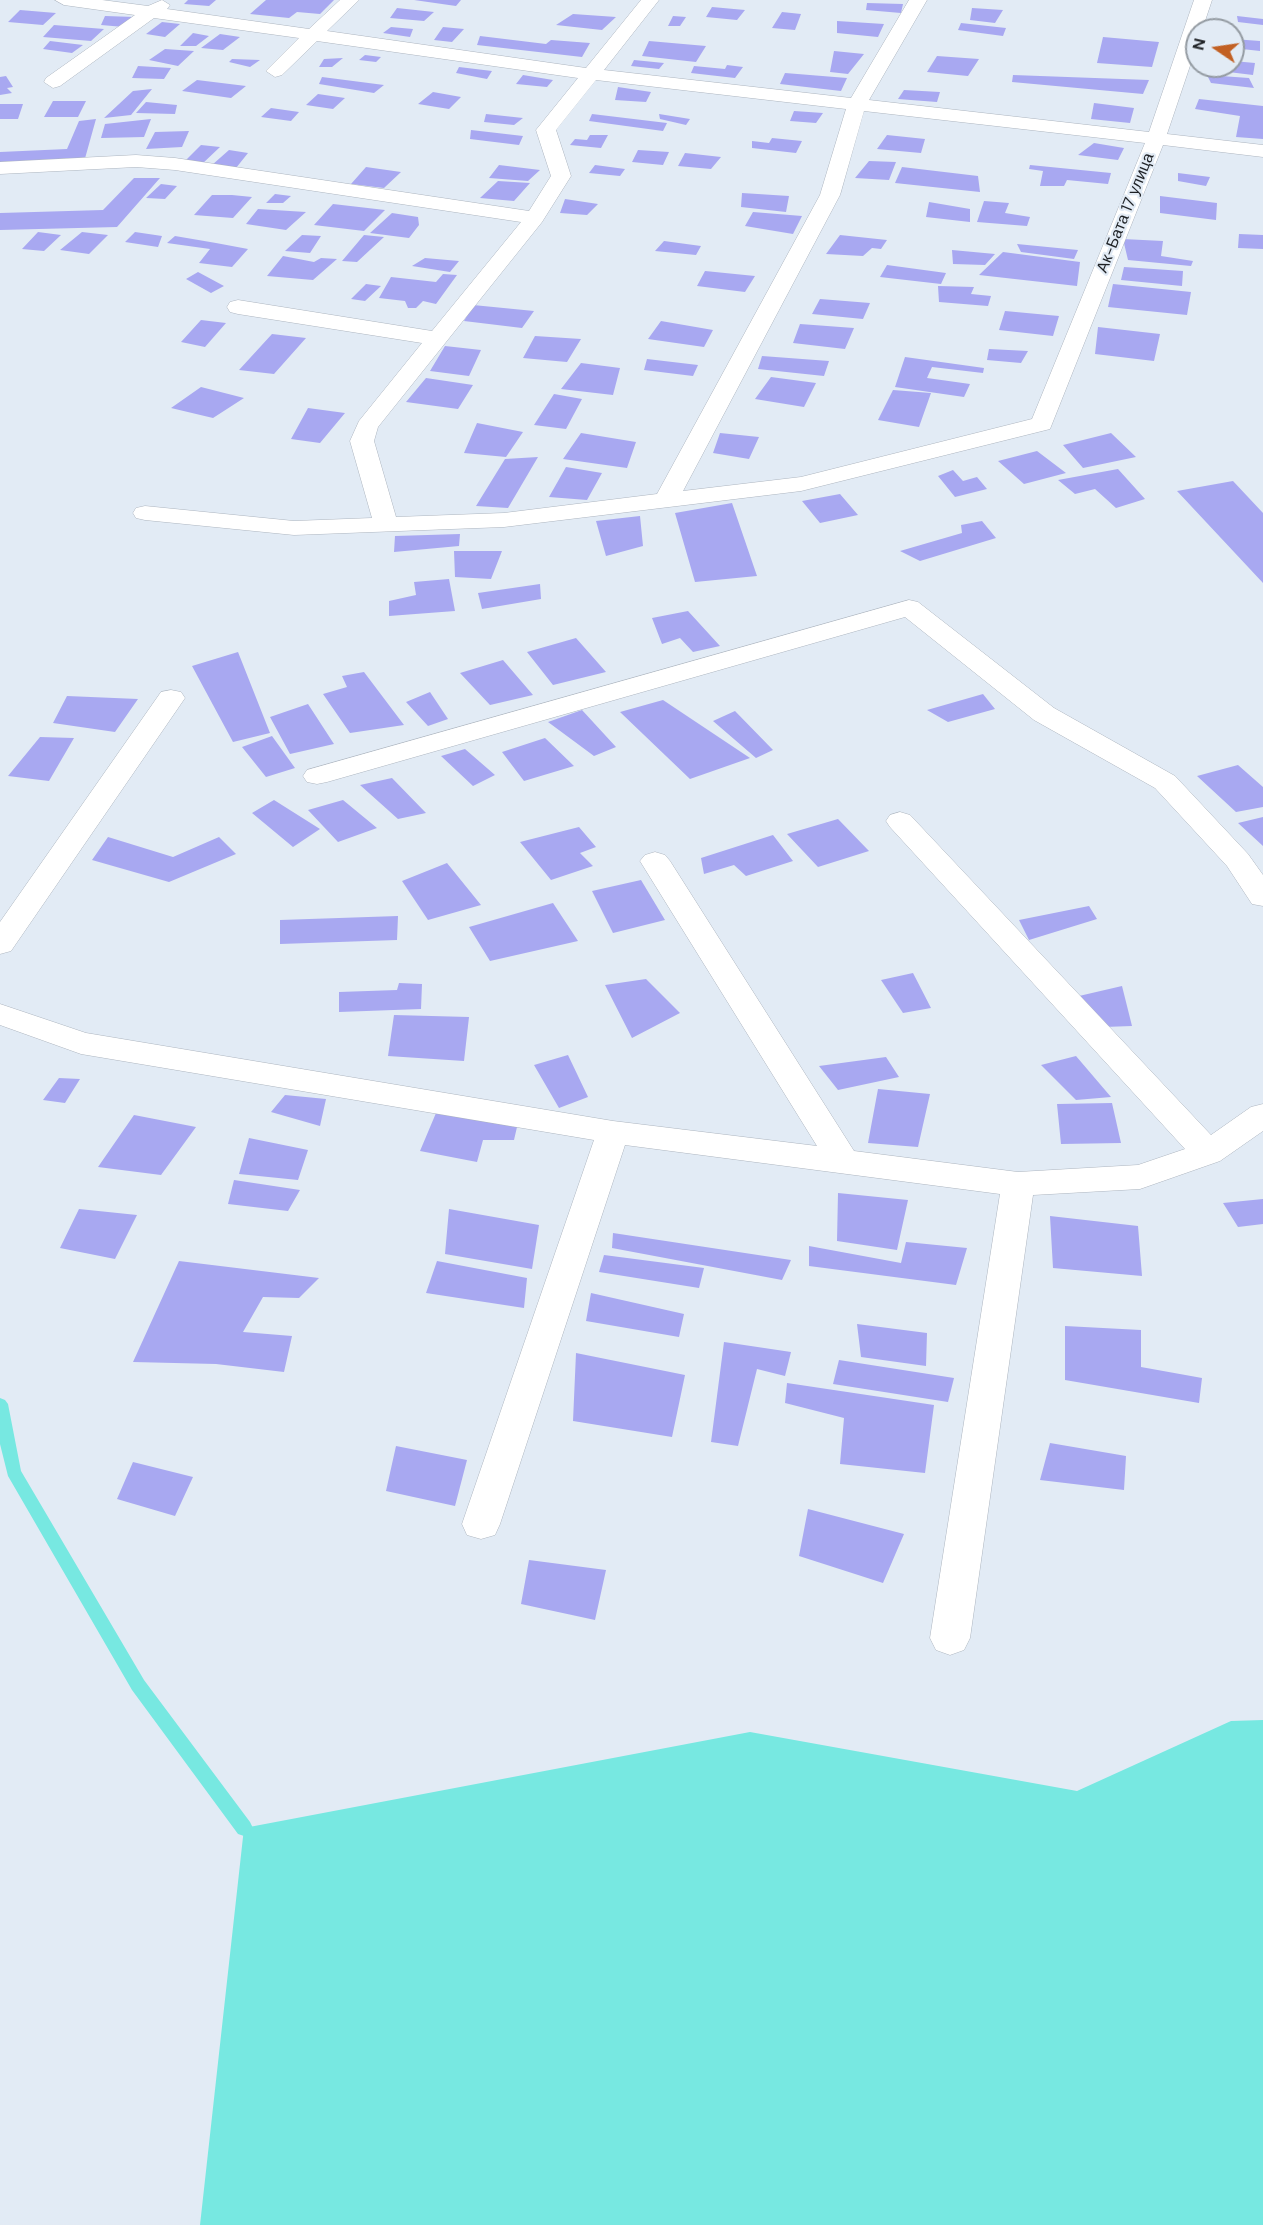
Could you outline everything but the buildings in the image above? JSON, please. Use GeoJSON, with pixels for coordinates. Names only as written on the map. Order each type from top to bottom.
{"type":"FeatureCollection","features":[{"type":"Feature","properties":{"kind":"street"},"geometry":{"type":"LineString","coordinates":[[64,0],[160,6],[317,33],[592,74],[1263,150]]}},
{"type":"Feature","properties":{"kind":"street"},"geometry":{"type":"LineString","coordinates":[[275,70],[350,0]]}},
{"type":"Feature","properties":{"kind":"street"},"geometry":{"type":"LineString","coordinates":[[386,523],[362,441],[367,426],[535,218],[561,176],[546,130],[650,0]]}},
{"type":"Feature","properties":{"kind":"street"},"geometry":{"type":"LineString","coordinates":[[145,513],[294,528],[504,520],[667,498],[830,195],[857,104],[918,0]]}},
{"type":"Feature","properties":{"kind":"street","name":"Ак-Бата 17 улица"},"geometry":{"type":"LineString","coordinates":[[667,498],[801,484],[1042,424],[1156,139],[1203,0]]}},
{"type":"Feature","properties":{"kind":"street"},"geometry":{"type":"LineString","coordinates":[[53,82],[160,6]]}},
{"type":"Feature","properties":{"kind":"street"},"geometry":{"type":"LineString","coordinates":[[0,168],[136,161],[175,164],[535,218]]}},
{"type":"Feature","properties":{"kind":"street"},"geometry":{"type":"LineString","coordinates":[[238,307],[437,339]]}},
{"type":"Feature","properties":{"kind":"street"},"geometry":{"type":"LineString","coordinates":[[317,777],[909,608],[1044,714],[1165,782],[1238,860],[1263,897]]}},
{"type":"Feature","properties":{"kind":"street"},"geometry":{"type":"LineString","coordinates":[[0,944],[171,698]]}},
{"type":"Feature","properties":{"kind":"street"},"geometry":{"type":"LineString","coordinates":[[900,821],[1208,1153]]}},
{"type":"Feature","properties":{"kind":"street"},"geometry":{"type":"LineString","coordinates":[[655,861],[843,1161]]}},
{"type":"Feature","properties":{"kind":"street"},"geometry":{"type":"LineString","coordinates":[[0,1014],[81,1043],[613,1132],[1018,1184],[1140,1177],[1208,1153],[1263,1115]]}},
{"type":"Feature","properties":{"kind":"street"},"geometry":{"type":"LineString","coordinates":[[481,1524],[613,1132]]}},
{"type":"Feature","properties":{"kind":"street"},"geometry":{"type":"LineString","coordinates":[[950,1638],[1018,1184]]}},
{"type":"Feature","properties":{"kind":"shaded area"},"geometry":{"type":"Polygon","coordinates":[[[1263,1720],[1263,2225],[200,2225],[244,1828],[750,1732],[1077,1791],[1231,1721],[1263,1720]]]}},
{"type":"Feature","properties":{"kind":"waterway"},"geometry":{"type":"LineString","coordinates":[[0,1404],[13,1472],[138,1685],[244,1828]]}}]}
